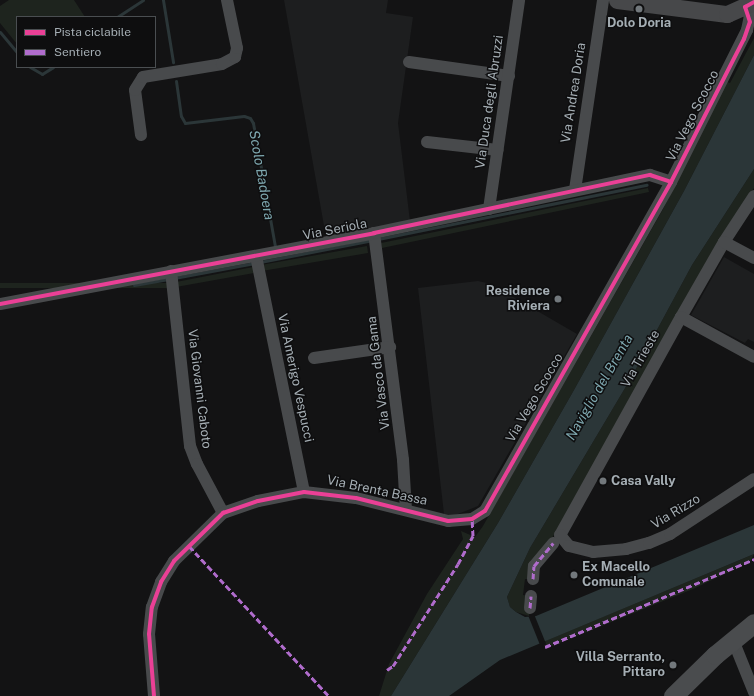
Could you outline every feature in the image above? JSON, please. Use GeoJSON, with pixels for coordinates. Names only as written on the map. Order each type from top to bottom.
{"type":"FeatureCollection","features":[{"type":"Feature","properties":{"kind":"main road"},"geometry":{"type":"LineString","coordinates":[[617,0],[714,14],[727,14],[750,4]]}},
{"type":"Feature","properties":{"kind":"main road"},"geometry":{"type":"LineString","coordinates":[[673,696],[733,640],[754,624]]}},
{"type":"Feature","properties":{"kind":"street"},"geometry":{"type":"LineString","coordinates":[[141,135],[135,95],[136,85],[148,75],[227,62],[235,57],[237,48],[227,0]]}},
{"type":"Feature","properties":{"kind":"street","name":"Via Duca degli Abruzzi"},"geometry":{"type":"LineString","coordinates":[[490,208],[519,0]]}},
{"type":"Feature","properties":{"kind":"street","name":"Via Andrea Doria"},"geometry":{"type":"LineString","coordinates":[[575,190],[603,0]]}},
{"type":"Feature","properties":{"kind":"street","name":"Via Vego Scocco"},"geometry":{"type":"LineString","coordinates":[[472,519],[485,510],[491,503],[672,182],[748,30],[750,4]]}},
{"type":"Feature","properties":{"kind":"street"},"geometry":{"type":"LineString","coordinates":[[409,62],[509,76]]}},
{"type":"Feature","properties":{"kind":"street"},"geometry":{"type":"LineString","coordinates":[[427,142],[498,150]]}},
{"type":"Feature","properties":{"kind":"street","name":"Via Seriola"},"geometry":{"type":"LineString","coordinates":[[0,304],[257,262],[490,208],[650,175],[672,182]]}},
{"type":"Feature","properties":{"kind":"street","name":"Via Trieste"},"geometry":{"type":"LineString","coordinates":[[557,541],[562,529],[681,317],[724,242],[754,196]]}},
{"type":"Feature","properties":{"kind":"street","name":"Via Vasco da Gama"},"geometry":{"type":"LineString","coordinates":[[374,235],[378,249],[390,347],[407,502],[406,510]]}},
{"type":"Feature","properties":{"kind":"street"},"geometry":{"type":"LineString","coordinates":[[724,242],[754,258]]}},
{"type":"Feature","properties":{"kind":"street","name":"Via Amerigo Vespucci"},"geometry":{"type":"LineString","coordinates":[[257,262],[304,492]]}},
{"type":"Feature","properties":{"kind":"street","name":"Via Giovanni Caboto"},"geometry":{"type":"LineString","coordinates":[[171,277],[190,446],[197,464],[223,513]]}},
{"type":"Feature","properties":{"kind":"street"},"geometry":{"type":"LineString","coordinates":[[681,317],[754,357]]}},
{"type":"Feature","properties":{"kind":"street"},"geometry":{"type":"LineString","coordinates":[[314,358],[390,347]]}},
{"type":"Feature","properties":{"kind":"street","name":"Via Rizzo"},"geometry":{"type":"LineString","coordinates":[[557,541],[569,546],[593,552],[626,549],[649,543],[676,530],[754,479]]}},
{"type":"Feature","properties":{"kind":"street","name":"Via Brenta Bassa"},"geometry":{"type":"LineString","coordinates":[[154,696],[149,634],[152,607],[161,582],[174,561],[223,513],[258,501],[304,492],[336,494],[448,521],[472,519]]}},
{"type":"Feature","properties":{"kind":"street"},"geometry":{"type":"LineString","coordinates":[[533,579],[534,566],[557,541]]}},
{"type":"Feature","properties":{"kind":"street"},"geometry":{"type":"LineString","coordinates":[[733,640],[754,692]]}},
{"type":"Feature","properties":{"kind":"shaded area"},"geometry":{"type":"Polygon","coordinates":[[[9,0],[74,0],[84,16],[16,16],[16,43],[0,23],[0,6],[9,0]]]}},
{"type":"Feature","properties":{"kind":"shaded area"},"geometry":{"type":"Polygon","coordinates":[[[284,0],[388,0],[386,13],[413,17],[398,123],[410,221],[326,237],[284,0]]]}},
{"type":"Feature","properties":{"kind":"shaded area"},"geometry":{"type":"Polygon","coordinates":[[[754,38],[754,55],[684,191],[574,390],[498,523],[391,696],[379,696],[389,664],[427,594],[463,539],[461,531],[475,537],[483,526],[662,211],[727,82],[730,83],[754,38]]]}},
{"type":"Feature","properties":{"kind":"shaded area"},"geometry":{"type":"Polygon","coordinates":[[[754,169],[754,188],[729,224],[529,579],[525,579],[523,595],[529,596],[529,616],[516,612],[510,607],[507,597],[530,548],[631,378],[692,265],[754,169]]]}},
{"type":"Feature","properties":{"kind":"shaded area"},"geometry":{"type":"Polygon","coordinates":[[[648,188],[649,192],[382,248],[381,243],[648,188]]]}},
{"type":"Feature","properties":{"kind":"shaded area"},"geometry":{"type":"Polygon","coordinates":[[[367,246],[368,253],[262,271],[261,265],[367,246]]]}},
{"type":"Feature","properties":{"kind":"shaded area"},"geometry":{"type":"Polygon","coordinates":[[[724,257],[754,274],[754,342],[748,339],[745,343],[691,315],[724,257]]]}},
{"type":"Feature","properties":{"kind":"shaded area"},"geometry":{"type":"Polygon","coordinates":[[[253,267],[254,273],[176,287],[176,282],[253,267]]]}},
{"type":"Feature","properties":{"kind":"shaded area"},"geometry":{"type":"Polygon","coordinates":[[[478,281],[491,284],[577,334],[478,506],[453,516],[444,514],[418,288],[478,281]]]}},
{"type":"Feature","properties":{"kind":"shaded area"},"geometry":{"type":"Polygon","coordinates":[[[0,283],[169,283],[169,288],[0,288],[0,283]]]}},
{"type":"Feature","properties":{"kind":"shaded area"},"geometry":{"type":"Polygon","coordinates":[[[754,554],[750,562],[693,589],[547,648],[545,641],[754,554]]]}},
{"type":"Feature","properties":{"kind":"water","name":"Naviglio del Brenta"},"geometry":{"type":"Polygon","coordinates":[[[754,55],[754,169],[692,265],[631,378],[530,548],[507,597],[510,607],[516,612],[525,617],[536,616],[754,525],[754,554],[500,660],[449,696],[391,696],[498,523],[574,390],[684,191],[754,55]]]}},
{"type":"Feature","properties":{"kind":"pier"},"geometry":{"type":"Polygon","coordinates":[[[534,614],[546,643],[540,645],[528,616],[534,614]]]}},
{"type":"Feature","properties":{"kind":"waterway","name":"Scolo Badoera"},"geometry":{"type":"LineString","coordinates":[[119,16],[143,0]]}},
{"type":"Feature","properties":{"kind":"waterway","name":"Scolo Badoera"},"geometry":{"type":"LineString","coordinates":[[163,0],[173,62]]}},
{"type":"Feature","properties":{"kind":"waterway","name":"Scolo Badoera"},"geometry":{"type":"LineString","coordinates":[[0,32],[16,51]]}},
{"type":"Feature","properties":{"kind":"waterway","name":"Scolo Badoera"},"geometry":{"type":"LineString","coordinates":[[32,68],[42,74],[51,68]]}},
{"type":"Feature","properties":{"kind":"waterway","name":"Scolo Badoera"},"geometry":{"type":"LineString","coordinates":[[176,81],[181,116],[185,123],[244,116],[250,118],[253,123],[275,246]]}},
{"type":"Feature","properties":{"kind":"waterway"},"geometry":{"type":"LineString","coordinates":[[378,239],[647,185]]}},
{"type":"Feature","properties":{"kind":"waterway"},"geometry":{"type":"LineString","coordinates":[[260,262],[373,240]]}},
{"type":"Feature","properties":{"kind":"waterway"},"geometry":{"type":"LineString","coordinates":[[174,278],[255,263]]}},
{"type":"Feature","properties":{"kind":"waterway"},"geometry":{"type":"LineString","coordinates":[[134,285],[168,279]]}},
{"type":"Feature","properties":{"kind":"marked path"},"geometry":{"type":"LineString","coordinates":[[387,670],[393,666],[458,564],[473,536],[472,519]]}},
{"type":"Feature","properties":{"kind":"marked path"},"geometry":{"type":"LineString","coordinates":[[533,579],[534,566],[553,543]]}},
{"type":"Feature","properties":{"kind":"marked path"},"geometry":{"type":"LineString","coordinates":[[189,546],[329,696]]}},
{"type":"Feature","properties":{"kind":"marked path"},"geometry":{"type":"LineString","coordinates":[[545,647],[754,559]]}},
{"type":"Feature","properties":{"kind":"marked path"},"geometry":{"type":"LineString","coordinates":[[530,608],[531,596]]}},
{"type":"Feature","properties":{"kind":"cycle path"},"geometry":{"type":"LineString","coordinates":[[154,696],[149,634],[152,607],[161,582],[174,561],[223,513],[258,501],[304,492],[356,498],[448,521],[472,519],[485,511],[671,182],[744,39],[750,22],[745,7],[754,2]]}},
{"type":"Feature","properties":{"kind":"cycle path"},"geometry":{"type":"LineString","coordinates":[[0,304],[374,233],[650,175],[671,182]]}},
{"type":"Feature","properties":{"kind":"place","name":"Dolo Doria"},"geometry":{"type":"Point","coordinates":[639,9]}},
{"type":"Feature","properties":{"kind":"place","name":"Residence Riviera"},"geometry":{"type":"Point","coordinates":[558,299]}},
{"type":"Feature","properties":{"kind":"place","name":"Casa Vally"},"geometry":{"type":"Point","coordinates":[603,481]}},
{"type":"Feature","properties":{"kind":"place","name":"Ex Macello Comunale"},"geometry":{"type":"Point","coordinates":[574,575]}},
{"type":"Feature","properties":{"kind":"place","name":"Villa Serranto, Pittaro"},"geometry":{"type":"Point","coordinates":[673,665]}}]}
